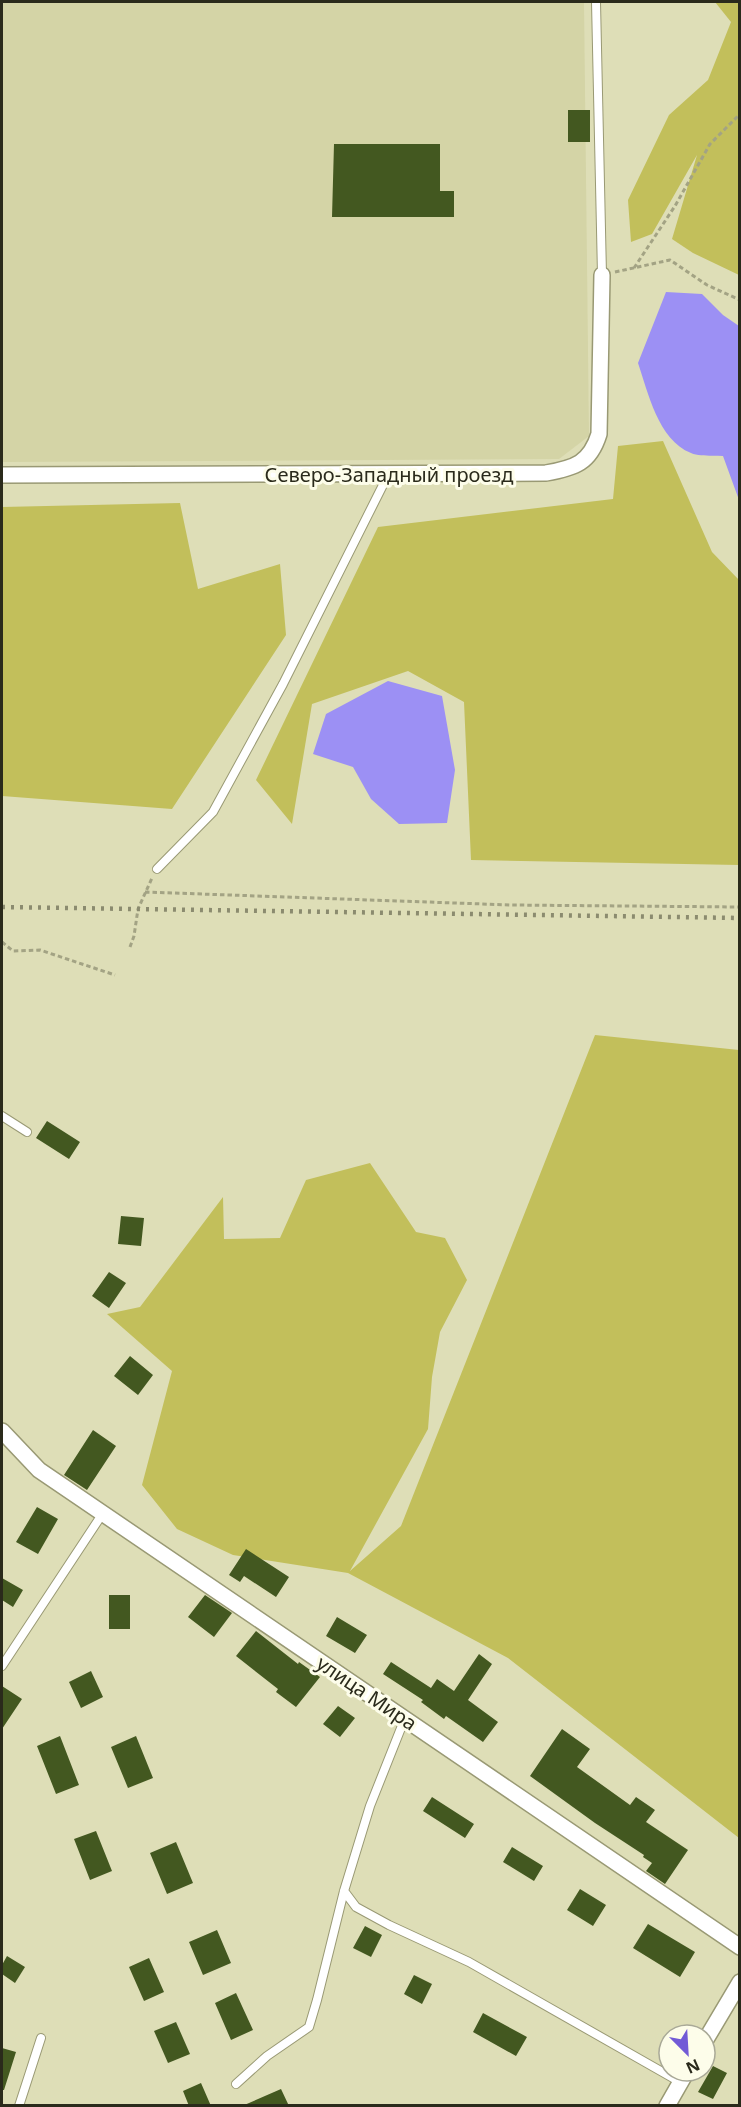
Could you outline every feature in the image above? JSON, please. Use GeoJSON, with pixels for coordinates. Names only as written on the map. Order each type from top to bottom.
{"type":"FeatureCollection","features":[{"type":"Feature","properties":{"kind":"street","name":"Северо-Западный проезд"},"geometry":{"type":"LineString","coordinates":[[2,475],[546,473],[576,465],[594,449],[599,434],[602,275]]}},
{"type":"Feature","properties":{"kind":"street","name":"улица Мира"},"geometry":{"type":"LineString","coordinates":[[2,1431],[39,1470],[740,1947]]}},
{"type":"Feature","properties":{"kind":"street"},"geometry":{"type":"LineString","coordinates":[[715,2023],[740,1982]]}},
{"type":"Feature","properties":{"kind":"street"},"geometry":{"type":"LineString","coordinates":[[667,2106],[680,2083]]}},
{"type":"Feature","properties":{"kind":"lane"},"geometry":{"type":"LineString","coordinates":[[596,2],[602,275]]}},
{"type":"Feature","properties":{"kind":"lane"},"geometry":{"type":"LineString","coordinates":[[157,869],[213,812],[283,684],[388,475]]}},
{"type":"Feature","properties":{"kind":"lane"},"geometry":{"type":"LineString","coordinates":[[2,1116],[27,1132]]}},
{"type":"Feature","properties":{"kind":"lane"},"geometry":{"type":"LineString","coordinates":[[2,1666],[103,1513]]}},
{"type":"Feature","properties":{"kind":"lane"},"geometry":{"type":"LineString","coordinates":[[236,2084],[267,2056],[309,2027],[344,1891],[370,1806],[405,1718]]}},
{"type":"Feature","properties":{"kind":"lane"},"geometry":{"type":"LineString","coordinates":[[344,1891],[356,1907],[469,1962],[657,2063]]}},
{"type":"Feature","properties":{"kind":"lane"},"geometry":{"type":"LineString","coordinates":[[19,2106],[41,2038]]}},
{"type":"Feature","properties":{"kind":"path"},"geometry":{"type":"LineString","coordinates":[[634,268],[675,206],[710,144],[740,114]]}},
{"type":"Feature","properties":{"kind":"path"},"geometry":{"type":"LineString","coordinates":[[602,275],[670,260],[707,285],[740,300]]}},
{"type":"Feature","properties":{"kind":"path"},"geometry":{"type":"LineString","coordinates":[[130,947],[138,909],[157,869]]}},
{"type":"Feature","properties":{"kind":"path"},"geometry":{"type":"LineString","coordinates":[[145,892],[511,905],[740,907]]}},
{"type":"Feature","properties":{"kind":"path"},"geometry":{"type":"LineString","coordinates":[[2,942],[13,951],[40,950],[115,975]]}},
{"type":"Feature","properties":{"kind":"shaded area"},"geometry":{"type":"Polygon","coordinates":[[[2,2],[584,2],[589,436],[559,459],[2,462],[2,2]]]}},
{"type":"Feature","properties":{"kind":"shaded area"},"geometry":{"type":"Polygon","coordinates":[[[715,2],[739,2],[739,275],[693,253],[672,239],[697,155],[652,234],[631,242],[628,200],[669,115],[708,80],[731,22],[715,2]]]}},
{"type":"Feature","properties":{"kind":"shaded area"},"geometry":{"type":"Polygon","coordinates":[[[666,292],[702,294],[723,315],[739,326],[739,500],[723,456],[695,454],[680,447],[662,426],[650,401],[638,363],[666,292]]]}},
{"type":"Feature","properties":{"kind":"shaded area"},"geometry":{"type":"Polygon","coordinates":[[[663,441],[712,552],[739,580],[739,865],[471,860],[464,702],[408,671],[312,704],[292,824],[256,780],[378,527],[613,499],[618,446],[663,441]]]}},
{"type":"Feature","properties":{"kind":"shaded area"},"geometry":{"type":"Polygon","coordinates":[[[180,503],[198,589],[280,564],[286,635],[172,809],[2,796],[2,507],[180,503]]]}},
{"type":"Feature","properties":{"kind":"shaded area"},"geometry":{"type":"Polygon","coordinates":[[[388,681],[442,696],[455,770],[447,823],[399,824],[371,799],[353,767],[313,754],[326,714],[388,681]]]}},
{"type":"Feature","properties":{"kind":"shaded area"},"geometry":{"type":"Polygon","coordinates":[[[595,1035],[739,1050],[739,1838],[508,1658],[348,1573],[233,1555],[177,1529],[142,1485],[172,1371],[107,1314],[140,1307],[223,1197],[224,1239],[280,1238],[306,1180],[370,1163],[416,1232],[445,1238],[467,1280],[440,1332],[432,1377],[428,1429],[350,1571],[401,1526],[595,1035]]]}},
{"type":"Feature","properties":{"kind":"building"},"geometry":{"type":"Polygon","coordinates":[[[568,110],[590,110],[590,142],[568,142],[568,110]]]}},
{"type":"Feature","properties":{"kind":"building"},"geometry":{"type":"Polygon","coordinates":[[[334,144],[440,144],[440,191],[454,191],[454,217],[332,217],[334,144]]]}},
{"type":"Feature","properties":{"kind":"building"},"geometry":{"type":"Polygon","coordinates":[[[47,1121],[80,1142],[69,1159],[36,1138],[47,1121]]]}},
{"type":"Feature","properties":{"kind":"building"},"geometry":{"type":"Polygon","coordinates":[[[121,1216],[144,1218],[141,1246],[118,1244],[121,1216]]]}},
{"type":"Feature","properties":{"kind":"building"},"geometry":{"type":"Polygon","coordinates":[[[109,1272],[126,1283],[109,1308],[92,1296],[109,1272]]]}},
{"type":"Feature","properties":{"kind":"building"},"geometry":{"type":"Polygon","coordinates":[[[130,1356],[153,1375],[138,1395],[114,1376],[130,1356]]]}},
{"type":"Feature","properties":{"kind":"building"},"geometry":{"type":"Polygon","coordinates":[[[93,1430],[116,1446],[87,1490],[64,1475],[93,1430]]]}},
{"type":"Feature","properties":{"kind":"building"},"geometry":{"type":"Polygon","coordinates":[[[37,1507],[58,1519],[38,1554],[16,1542],[37,1507]]]}},
{"type":"Feature","properties":{"kind":"building"},"geometry":{"type":"Polygon","coordinates":[[[246,1549],[289,1577],[276,1597],[244,1576],[240,1582],[229,1575],[246,1549]]]}},
{"type":"Feature","properties":{"kind":"building"},"geometry":{"type":"Polygon","coordinates":[[[2,1578],[23,1590],[13,1607],[2,1600],[2,1578]]]}},
{"type":"Feature","properties":{"kind":"building"},"geometry":{"type":"Polygon","coordinates":[[[109,1595],[130,1595],[130,1629],[109,1629],[109,1595]]]}},
{"type":"Feature","properties":{"kind":"building"},"geometry":{"type":"Polygon","coordinates":[[[205,1595],[232,1613],[214,1637],[188,1617],[205,1595]]]}},
{"type":"Feature","properties":{"kind":"building"},"geometry":{"type":"Polygon","coordinates":[[[337,1617],[367,1635],[355,1653],[326,1636],[337,1617]]]}},
{"type":"Feature","properties":{"kind":"building"},"geometry":{"type":"Polygon","coordinates":[[[256,1631],[298,1664],[299,1662],[320,1677],[296,1707],[276,1692],[278,1689],[236,1656],[256,1631]]]}},
{"type":"Feature","properties":{"kind":"building"},"geometry":{"type":"Polygon","coordinates":[[[479,1654],[492,1664],[468,1700],[498,1722],[483,1742],[446,1716],[444,1719],[421,1702],[423,1700],[383,1674],[391,1662],[431,1688],[437,1679],[454,1691],[479,1654]]]}},
{"type":"Feature","properties":{"kind":"building"},"geometry":{"type":"Polygon","coordinates":[[[91,1671],[103,1697],[81,1708],[69,1682],[91,1671]]]}},
{"type":"Feature","properties":{"kind":"building"},"geometry":{"type":"Polygon","coordinates":[[[2,1686],[22,1699],[2,1729],[2,1686]]]}},
{"type":"Feature","properties":{"kind":"building"},"geometry":{"type":"Polygon","coordinates":[[[338,1706],[355,1718],[340,1737],[323,1724],[338,1706]]]}},
{"type":"Feature","properties":{"kind":"building"},"geometry":{"type":"Polygon","coordinates":[[[562,1729],[590,1749],[577,1767],[630,1805],[636,1797],[655,1810],[646,1822],[688,1850],[665,1884],[646,1871],[652,1863],[643,1857],[644,1855],[530,1776],[562,1729]]]}},
{"type":"Feature","properties":{"kind":"building"},"geometry":{"type":"Polygon","coordinates":[[[60,1736],[79,1785],[56,1794],[37,1746],[60,1736]]]}},
{"type":"Feature","properties":{"kind":"building"},"geometry":{"type":"Polygon","coordinates":[[[136,1736],[153,1778],[128,1788],[111,1747],[136,1736]]]}},
{"type":"Feature","properties":{"kind":"building"},"geometry":{"type":"Polygon","coordinates":[[[432,1797],[474,1824],[465,1838],[423,1811],[432,1797]]]}},
{"type":"Feature","properties":{"kind":"building"},"geometry":{"type":"Polygon","coordinates":[[[96,1831],[112,1871],[90,1880],[74,1839],[96,1831]]]}},
{"type":"Feature","properties":{"kind":"building"},"geometry":{"type":"Polygon","coordinates":[[[176,1842],[193,1883],[167,1894],[150,1853],[176,1842]]]}},
{"type":"Feature","properties":{"kind":"building"},"geometry":{"type":"Polygon","coordinates":[[[512,1847],[543,1866],[534,1881],[503,1862],[512,1847]]]}},
{"type":"Feature","properties":{"kind":"building"},"geometry":{"type":"Polygon","coordinates":[[[580,1889],[606,1905],[593,1926],[567,1910],[580,1889]]]}},
{"type":"Feature","properties":{"kind":"building"},"geometry":{"type":"Polygon","coordinates":[[[648,1924],[695,1952],[680,1977],[633,1948],[648,1924]]]}},
{"type":"Feature","properties":{"kind":"building"},"geometry":{"type":"Polygon","coordinates":[[[365,1926],[382,1935],[371,1957],[353,1948],[365,1926]]]}},
{"type":"Feature","properties":{"kind":"building"},"geometry":{"type":"Polygon","coordinates":[[[217,1930],[231,1963],[203,1975],[189,1942],[217,1930]]]}},
{"type":"Feature","properties":{"kind":"building"},"geometry":{"type":"Polygon","coordinates":[[[7,1956],[25,1967],[15,1983],[2,1974],[2,1965],[7,1956]]]}},
{"type":"Feature","properties":{"kind":"building"},"geometry":{"type":"Polygon","coordinates":[[[149,1958],[164,1992],[144,2001],[129,1967],[149,1958]]]}},
{"type":"Feature","properties":{"kind":"building"},"geometry":{"type":"Polygon","coordinates":[[[414,1975],[432,1984],[422,2004],[404,1994],[414,1975]]]}},
{"type":"Feature","properties":{"kind":"building"},"geometry":{"type":"Polygon","coordinates":[[[236,1993],[253,2030],[231,2040],[215,2003],[236,1993]]]}},
{"type":"Feature","properties":{"kind":"building"},"geometry":{"type":"Polygon","coordinates":[[[483,2013],[527,2037],[516,2056],[473,2032],[483,2013]]]}},
{"type":"Feature","properties":{"kind":"building"},"geometry":{"type":"Polygon","coordinates":[[[176,2022],[190,2054],[168,2063],[154,2031],[176,2022]]]}},
{"type":"Feature","properties":{"kind":"building"},"geometry":{"type":"Polygon","coordinates":[[[2,2048],[16,2052],[4,2090],[2,2090],[2,2048]]]}},
{"type":"Feature","properties":{"kind":"building"},"geometry":{"type":"Polygon","coordinates":[[[717,2068],[727,2073],[713,2099],[698,2092],[703,2083],[717,2083],[717,2068]]]}},
{"type":"Feature","properties":{"kind":"building"},"geometry":{"type":"Polygon","coordinates":[[[201,2083],[211,2106],[189,2106],[183,2091],[201,2083]]]}},
{"type":"Feature","properties":{"kind":"building"},"geometry":{"type":"Polygon","coordinates":[[[281,2089],[289,2106],[242,2106],[281,2089]]]}},
{"type":"Feature","properties":{"kind":"railway"},"geometry":{"type":"LineString","coordinates":[[2,907],[740,918]]}}]}
